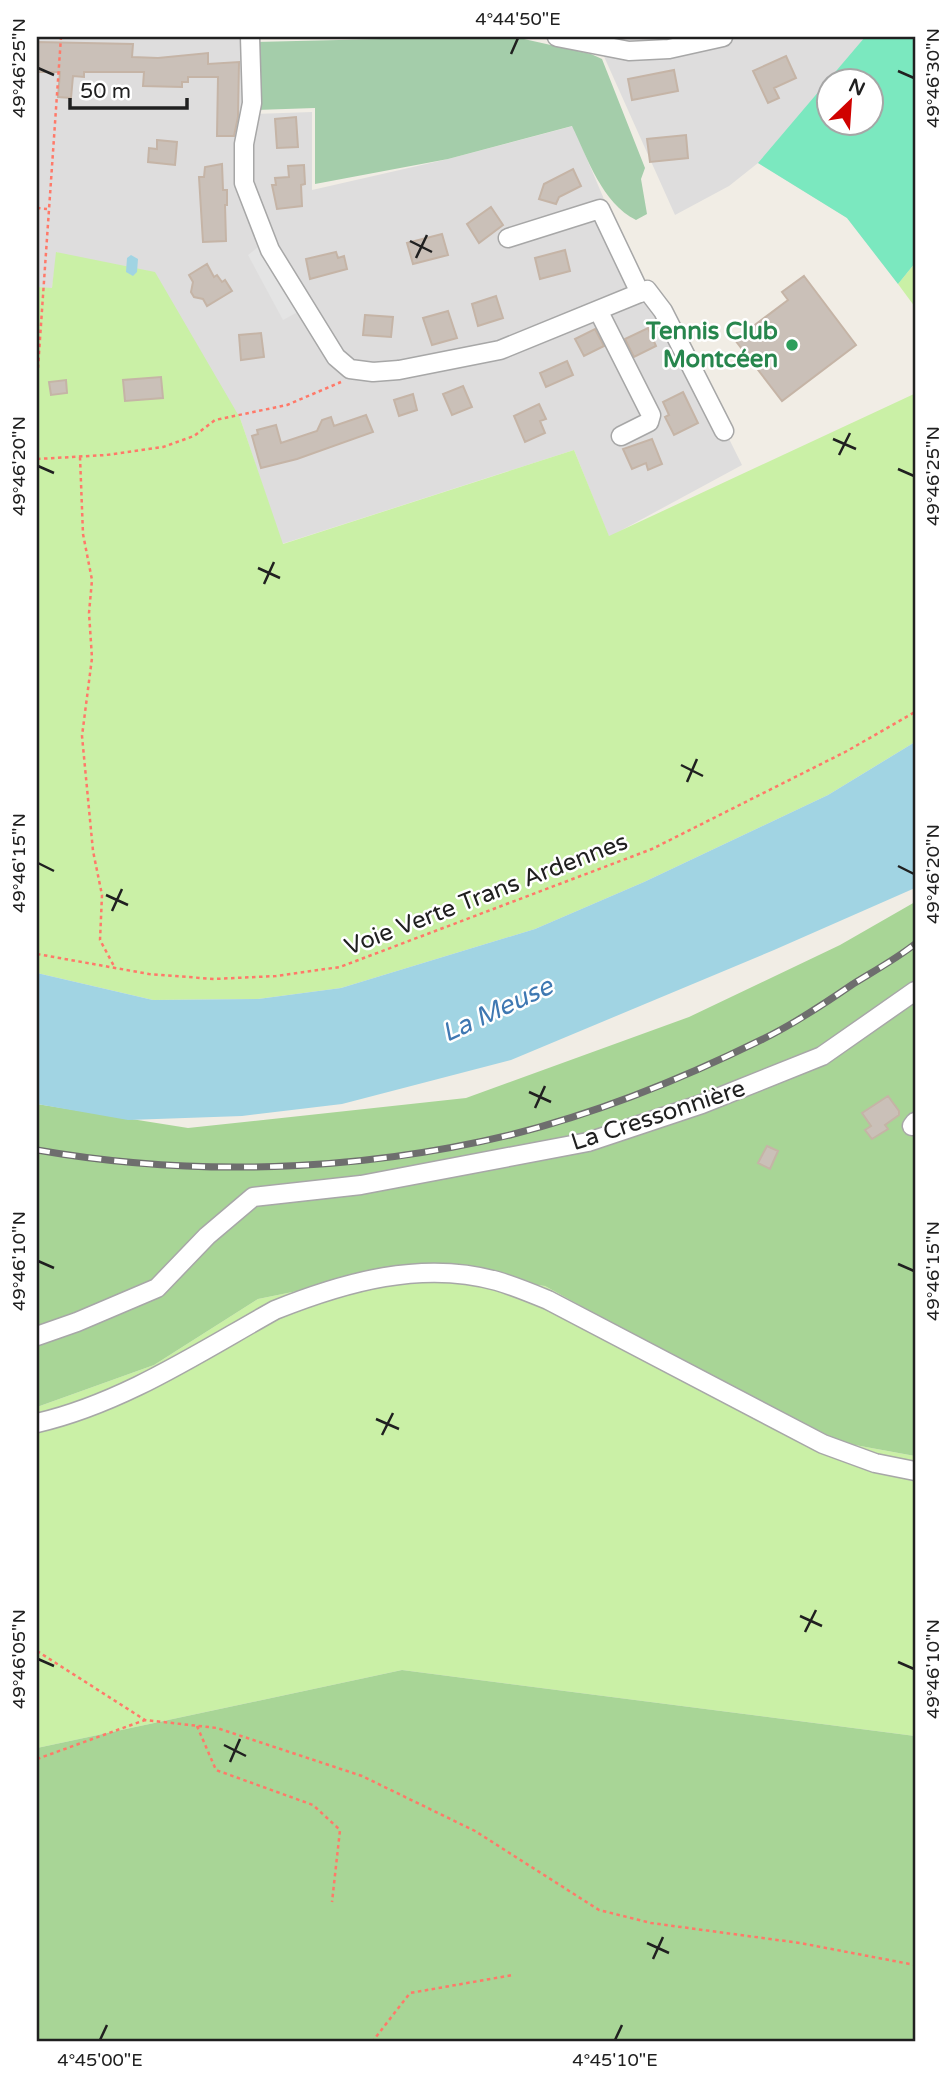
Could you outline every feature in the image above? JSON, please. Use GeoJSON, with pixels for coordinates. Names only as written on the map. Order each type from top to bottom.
{"type":"FeatureCollection","features":[{"type":"Feature","properties":{"kind":"street"},"geometry":{"type":"LineString","coordinates":[[250,37],[252,103],[244,144],[244,183],[270,250],[336,357],[350,369],[373,372],[398,370],[500,350],[647,290],[663,311],[724,431]]}},
{"type":"Feature","properties":{"kind":"street"},"geometry":{"type":"LineString","coordinates":[[557,37],[629,51],[669,48],[723,37]]}},
{"type":"Feature","properties":{"kind":"street"},"geometry":{"type":"LineString","coordinates":[[508,238],[600,209],[640,293]]}},
{"type":"Feature","properties":{"kind":"street"},"geometry":{"type":"LineString","coordinates":[[598,310],[651,415],[649,422],[621,436]]}},
{"type":"Feature","properties":{"kind":"street","name":"La Cressonnière"},"geometry":{"type":"LineString","coordinates":[[37,1336],[157,1288],[207,1236],[253,1197],[361,1185],[588,1142],[702,1104],[822,1056],[915,991]]}},
{"type":"Feature","properties":{"kind":"street"},"geometry":{"type":"LineString","coordinates":[[37,1423],[60,1418],[123,1394],[275,1310],[301,1299],[386,1276],[440,1272],[496,1280],[548,1300],[823,1444],[875,1463],[915,1471]]}},
{"type":"Feature","properties":{"kind":"path"},"geometry":{"type":"LineString","coordinates":[[37,382],[61,37]]}},
{"type":"Feature","properties":{"kind":"path"},"geometry":{"type":"LineString","coordinates":[[37,208],[49,209]]}},
{"type":"Feature","properties":{"kind":"path"},"geometry":{"type":"LineString","coordinates":[[37,459],[163,447],[194,436],[215,420],[287,405],[326,389],[344,380],[350,369]]}},
{"type":"Feature","properties":{"kind":"path"},"geometry":{"type":"LineString","coordinates":[[80,457],[83,534],[92,580],[89,613],[92,658],[82,736],[93,851],[102,895],[100,940],[116,968]]}},
{"type":"Feature","properties":{"kind":"path","name":"Voie Verte Trans Ardennes"},"geometry":{"type":"LineString","coordinates":[[37,954],[116,968],[214,979],[276,976],[340,967],[652,849],[847,751],[915,712]]}},
{"type":"Feature","properties":{"kind":"path"},"geometry":{"type":"LineString","coordinates":[[37,1651],[145,1720]]}},
{"type":"Feature","properties":{"kind":"path"},"geometry":{"type":"LineString","coordinates":[[37,1759],[145,1720],[217,1728],[362,1776],[475,1831],[599,1910],[651,1923],[800,1943],[915,1965]]}},
{"type":"Feature","properties":{"kind":"path"},"geometry":{"type":"LineString","coordinates":[[197,1726],[216,1770],[313,1805],[341,1830],[331,1902]]}},
{"type":"Feature","properties":{"kind":"path"},"geometry":{"type":"LineString","coordinates":[[372,2042],[410,1993],[513,1975]]}},
{"type":"Feature","properties":{"kind":"shaded area"},"geometry":{"type":"Polygon","coordinates":[[[37,37],[252,37],[253,114],[312,112],[312,190],[448,159],[573,126],[640,284],[654,288],[742,465],[609,537],[574,450],[282,544],[240,418],[57,252],[52,289],[37,287],[37,37]]]}},
{"type":"Feature","properties":{"kind":"shaded area"},"geometry":{"type":"Polygon","coordinates":[[[537,37],[915,37],[915,263],[898,284],[847,218],[758,163],[729,186],[675,215],[602,52],[537,37]]]}},
{"type":"Feature","properties":{"kind":"shaded area"},"geometry":{"type":"Polygon","coordinates":[[[266,241],[305,308],[283,320],[248,255],[266,241]]]}},
{"type":"Feature","properties":{"kind":"green space"},"geometry":{"type":"Polygon","coordinates":[[[515,37],[591,54],[602,59],[645,168],[641,179],[647,214],[636,220],[614,203],[597,179],[572,126],[448,159],[315,184],[315,108],[256,110],[255,42],[515,37]]]}},
{"type":"Feature","properties":{"kind":"green space"},"geometry":{"type":"Polygon","coordinates":[[[865,37],[915,37],[915,263],[898,284],[847,218],[758,163],[816,95],[816,136],[886,136],[886,66],[840,66],[865,37]]]}},
{"type":"Feature","properties":{"kind":"green space"},"geometry":{"type":"Polygon","coordinates":[[[56,252],[155,272],[240,418],[283,544],[574,450],[609,536],[914,394],[915,307],[915,742],[828,795],[644,882],[535,929],[341,988],[258,999],[153,1000],[37,973],[37,287],[52,288],[56,252]]]}},
{"type":"Feature","properties":{"kind":"green space"},"geometry":{"type":"Polygon","coordinates":[[[915,263],[915,307],[898,284],[915,263]]]}},
{"type":"Feature","properties":{"kind":"green space"},"geometry":{"type":"Polygon","coordinates":[[[915,902],[915,1456],[844,1443],[707,1376],[545,1286],[406,1269],[258,1299],[154,1365],[37,1407],[37,1104],[188,1128],[466,1098],[689,1017],[840,945],[915,902]]]}},
{"type":"Feature","properties":{"kind":"green space"},"geometry":{"type":"Polygon","coordinates":[[[406,1269],[545,1286],[707,1376],[844,1443],[915,1456],[915,1736],[402,1670],[37,1748],[37,1407],[154,1365],[258,1299],[406,1269]]]}},
{"type":"Feature","properties":{"kind":"green space"},"geometry":{"type":"Polygon","coordinates":[[[402,1670],[915,1736],[915,2042],[37,2042],[37,1748],[402,1670]]]}},
{"type":"Feature","properties":{"kind":"water"},"geometry":{"type":"Polygon","coordinates":[[[131,255],[138,259],[137,272],[133,276],[126,272],[127,258],[131,255]]]}},
{"type":"Feature","properties":{"kind":"water","name":"La Meuse"},"geometry":{"type":"Polygon","coordinates":[[[915,742],[915,888],[511,1060],[342,1104],[242,1116],[128,1120],[37,1104],[37,973],[153,1000],[258,999],[341,988],[535,929],[644,882],[828,795],[915,742]]]}},
{"type":"Feature","properties":{"kind":"building"},"geometry":{"type":"Polygon","coordinates":[[[37,42],[133,44],[132,57],[158,58],[208,53],[208,64],[239,62],[238,117],[234,136],[217,136],[218,77],[188,77],[188,82],[182,82],[182,87],[143,86],[144,72],[84,72],[84,77],[73,76],[71,98],[58,97],[60,72],[37,72],[37,42]]]}},
{"type":"Feature","properties":{"kind":"building"},"geometry":{"type":"Polygon","coordinates":[[[786,56],[796,78],[774,88],[779,98],[768,103],[753,71],[786,56]]]}},
{"type":"Feature","properties":{"kind":"building"},"geometry":{"type":"Polygon","coordinates":[[[674,70],[678,91],[632,100],[628,79],[674,70]]]}},
{"type":"Feature","properties":{"kind":"building"},"geometry":{"type":"Polygon","coordinates":[[[296,117],[298,147],[277,148],[275,119],[296,117]]]}},
{"type":"Feature","properties":{"kind":"building"},"geometry":{"type":"Polygon","coordinates":[[[686,135],[688,158],[650,162],[647,139],[686,135]]]}},
{"type":"Feature","properties":{"kind":"building"},"geometry":{"type":"Polygon","coordinates":[[[157,140],[177,142],[175,165],[148,162],[149,148],[157,149],[157,140]]]}},
{"type":"Feature","properties":{"kind":"building"},"geometry":{"type":"Polygon","coordinates":[[[222,164],[223,190],[227,190],[226,241],[203,242],[199,177],[204,177],[205,167],[222,164]]]}},
{"type":"Feature","properties":{"kind":"building"},"geometry":{"type":"Polygon","coordinates":[[[304,165],[302,206],[277,209],[272,185],[276,185],[275,178],[289,177],[288,166],[304,165]]]}},
{"type":"Feature","properties":{"kind":"building"},"geometry":{"type":"Polygon","coordinates":[[[573,169],[581,186],[559,197],[556,204],[539,199],[544,184],[573,169]]]}},
{"type":"Feature","properties":{"kind":"building"},"geometry":{"type":"Polygon","coordinates":[[[491,207],[503,225],[479,243],[467,224],[491,207]]]}},
{"type":"Feature","properties":{"kind":"building"},"geometry":{"type":"Polygon","coordinates":[[[442,234],[448,255],[413,264],[407,243],[442,234]]]}},
{"type":"Feature","properties":{"kind":"building"},"geometry":{"type":"Polygon","coordinates":[[[565,250],[570,271],[540,279],[535,258],[565,250]]]}},
{"type":"Feature","properties":{"kind":"building"},"geometry":{"type":"Polygon","coordinates":[[[336,252],[338,258],[344,256],[347,269],[310,279],[306,259],[336,252]]]}},
{"type":"Feature","properties":{"kind":"building"},"geometry":{"type":"Polygon","coordinates":[[[207,264],[214,277],[217,275],[222,282],[225,280],[232,291],[207,306],[203,299],[194,297],[191,292],[193,282],[189,275],[207,264]]]}},
{"type":"Feature","properties":{"kind":"building"},"geometry":{"type":"Polygon","coordinates":[[[804,276],[856,345],[782,401],[735,340],[788,300],[782,292],[804,276]]]}},
{"type":"Feature","properties":{"kind":"building"},"geometry":{"type":"Polygon","coordinates":[[[496,296],[503,318],[478,326],[472,304],[496,296]]]}},
{"type":"Feature","properties":{"kind":"building"},"geometry":{"type":"Polygon","coordinates":[[[448,311],[457,338],[432,345],[423,318],[448,311]]]}},
{"type":"Feature","properties":{"kind":"building"},"geometry":{"type":"Polygon","coordinates":[[[365,315],[393,317],[391,337],[363,335],[365,315]]]}},
{"type":"Feature","properties":{"kind":"building"},"geometry":{"type":"Polygon","coordinates":[[[648,328],[656,346],[634,357],[625,339],[648,328]]]}},
{"type":"Feature","properties":{"kind":"building"},"geometry":{"type":"Polygon","coordinates":[[[595,329],[604,346],[584,356],[575,339],[595,329]]]}},
{"type":"Feature","properties":{"kind":"building"},"geometry":{"type":"Polygon","coordinates":[[[261,333],[264,357],[241,360],[239,335],[261,333]]]}},
{"type":"Feature","properties":{"kind":"building"},"geometry":{"type":"Polygon","coordinates":[[[567,361],[573,375],[546,387],[540,373],[567,361]]]}},
{"type":"Feature","properties":{"kind":"building"},"geometry":{"type":"Polygon","coordinates":[[[161,377],[163,398],[125,401],[123,380],[161,377]]]}},
{"type":"Feature","properties":{"kind":"building"},"geometry":{"type":"Polygon","coordinates":[[[66,380],[67,393],[51,395],[49,382],[66,380]]]}},
{"type":"Feature","properties":{"kind":"building"},"geometry":{"type":"Polygon","coordinates":[[[463,386],[472,407],[452,415],[443,394],[463,386]]]}},
{"type":"Feature","properties":{"kind":"building"},"geometry":{"type":"Polygon","coordinates":[[[683,392],[698,423],[674,435],[665,417],[669,415],[663,402],[683,392]]]}},
{"type":"Feature","properties":{"kind":"building"},"geometry":{"type":"Polygon","coordinates":[[[413,394],[417,410],[399,416],[394,400],[413,394]]]}},
{"type":"Feature","properties":{"kind":"building"},"geometry":{"type":"Polygon","coordinates":[[[539,404],[546,419],[540,421],[545,433],[525,442],[514,416],[539,404]]]}},
{"type":"Feature","properties":{"kind":"building"},"geometry":{"type":"Polygon","coordinates":[[[366,415],[373,432],[297,459],[261,468],[252,436],[258,434],[257,430],[276,425],[281,443],[317,431],[322,420],[331,417],[334,426],[366,415]]]}},
{"type":"Feature","properties":{"kind":"building"},"geometry":{"type":"Polygon","coordinates":[[[652,439],[662,464],[648,470],[646,463],[632,469],[623,449],[652,439]]]}},
{"type":"Feature","properties":{"kind":"building"},"geometry":{"type":"Polygon","coordinates":[[[888,1096],[899,1115],[885,1125],[888,1129],[872,1139],[865,1130],[871,1126],[862,1113],[888,1096]]]}},
{"type":"Feature","properties":{"kind":"building"},"geometry":{"type":"Polygon","coordinates":[[[767,1146],[778,1151],[770,1169],[758,1163],[767,1146]]]}},
{"type":"Feature","properties":{"kind":"railway"},"geometry":{"type":"LineString","coordinates":[[37,1150],[155,1164],[274,1166],[393,1157],[510,1135],[607,1106],[732,1054],[797,1020],[915,944]]}},
{"type":"Feature","properties":{"kind":"place","name":"Tennis Club Montcéen"},"geometry":{"type":"Point","coordinates":[792,345]}}]}
